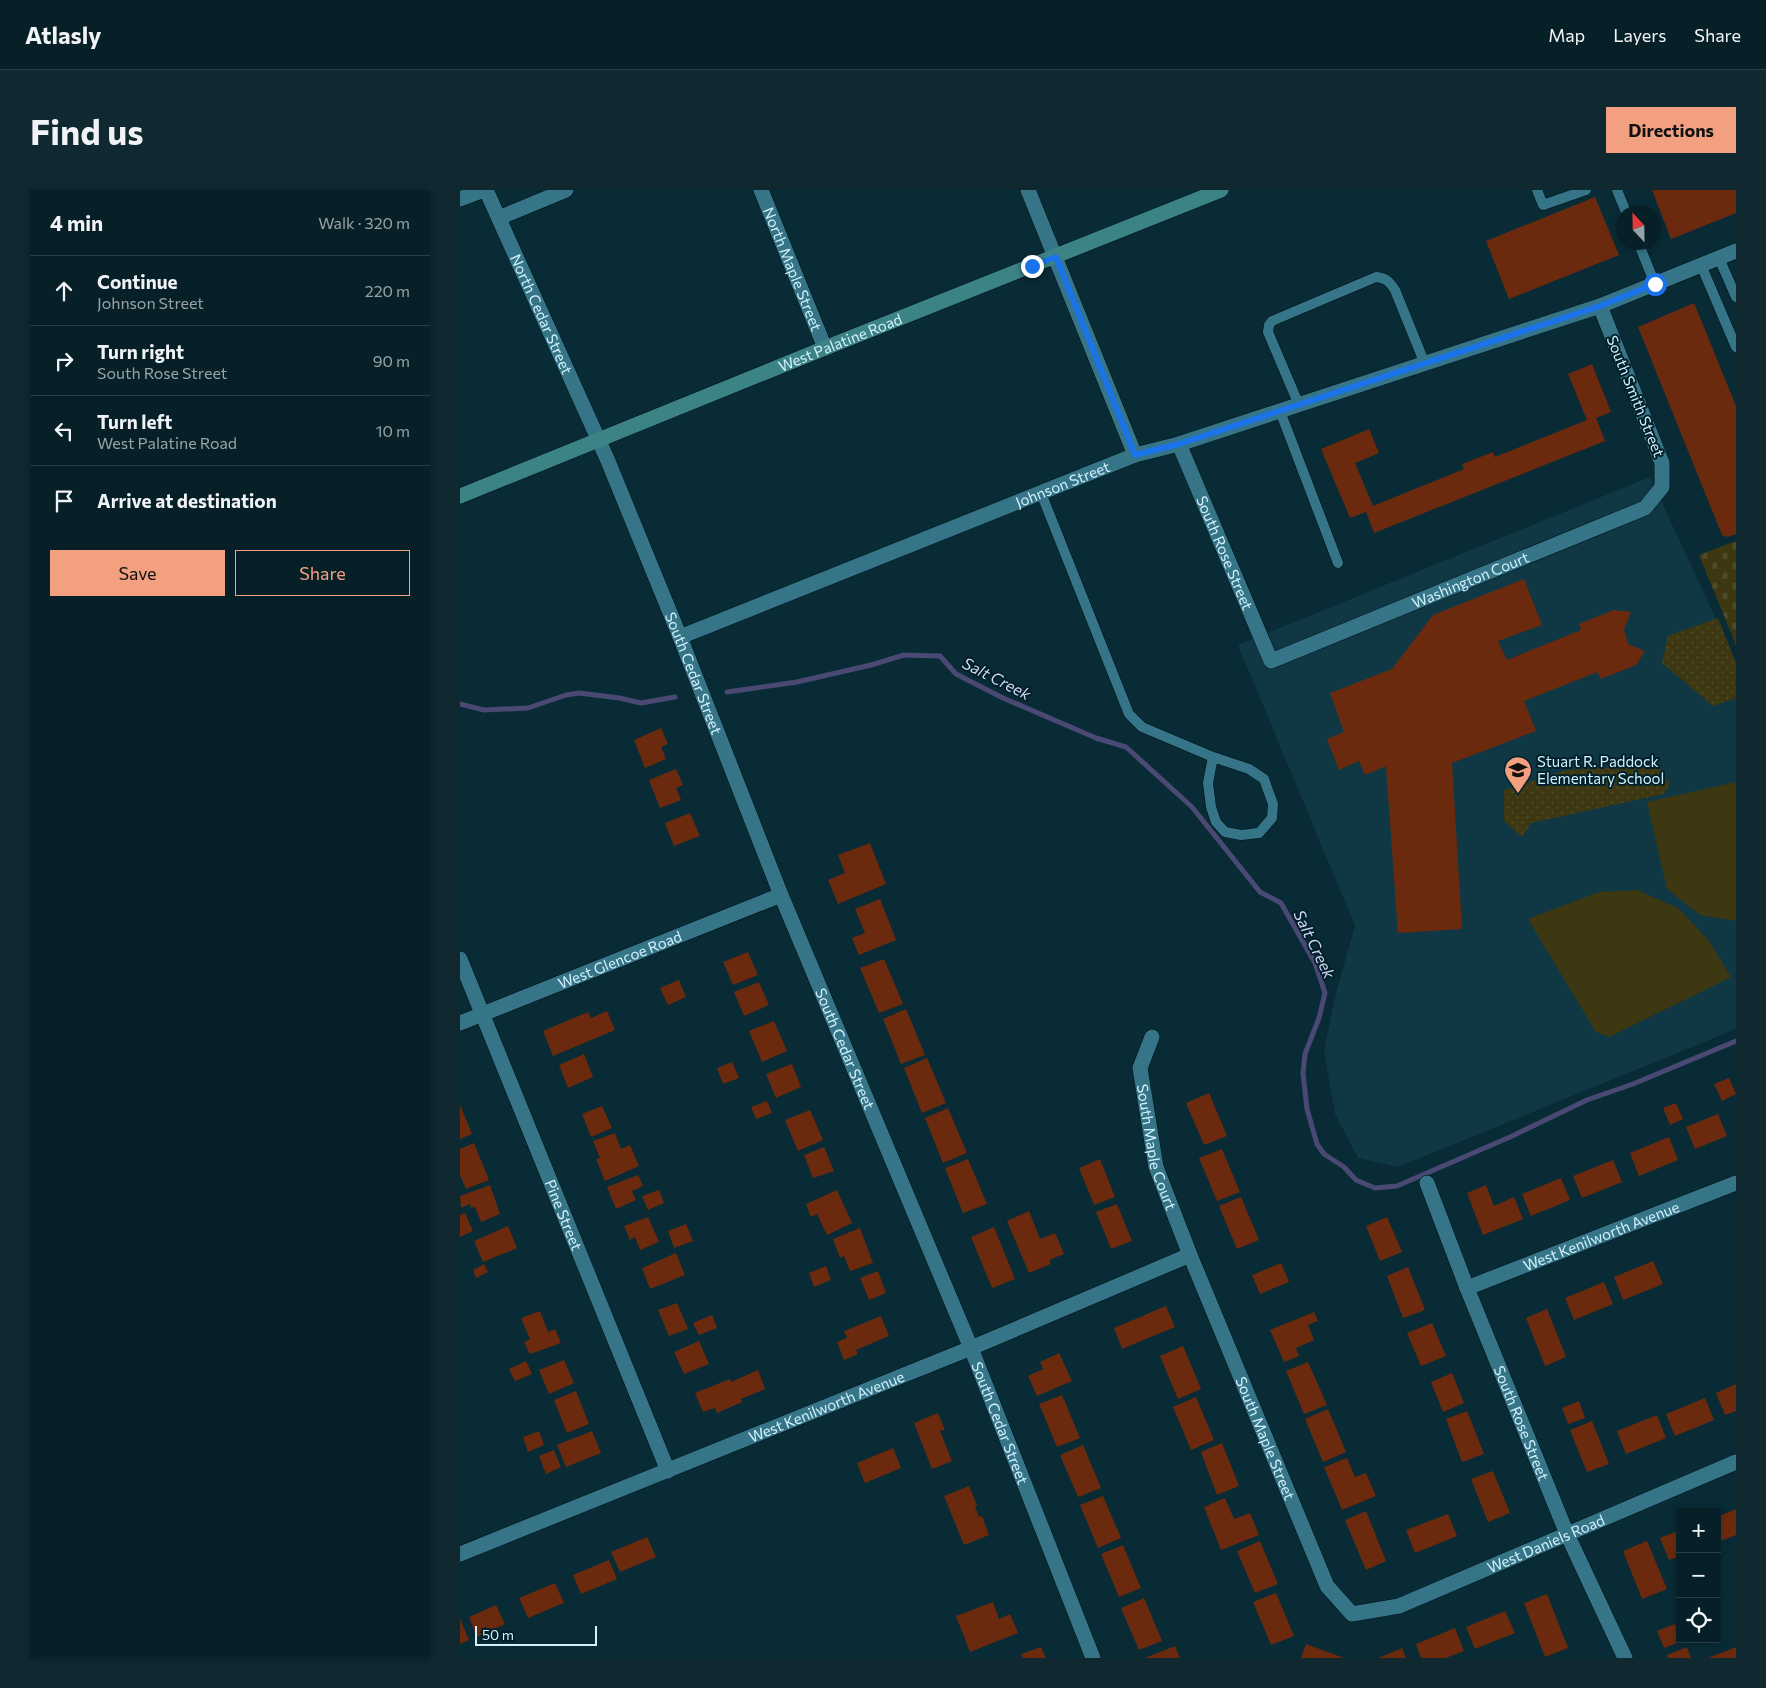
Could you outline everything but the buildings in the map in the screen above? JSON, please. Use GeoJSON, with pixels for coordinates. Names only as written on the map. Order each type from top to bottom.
{"type":"FeatureCollection","features":[{"type":"Feature","properties":{"kind":"main road","name":"West Palatine Road"},"geometry":{"type":"LineString","coordinates":[[460,496],[1221,190]]}},
{"type":"Feature","properties":{"kind":"street"},"geometry":{"type":"LineString","coordinates":[[460,199],[485,190]]}},
{"type":"Feature","properties":{"kind":"street","name":"North Cedar Street"},"geometry":{"type":"LineString","coordinates":[[485,190],[599,439]]}},
{"type":"Feature","properties":{"kind":"street"},"geometry":{"type":"LineString","coordinates":[[499,218],[566,190]]}},
{"type":"Feature","properties":{"kind":"street","name":"North Maple Street"},"geometry":{"type":"LineString","coordinates":[[760,190],[825,348]]}},
{"type":"Feature","properties":{"kind":"street"},"geometry":{"type":"LineString","coordinates":[[1028,190],[1135,455]]}},
{"type":"Feature","properties":{"kind":"street","name":"Johnson Street"},"geometry":{"type":"LineString","coordinates":[[680,637],[1135,455],[1179,444],[1600,306],[1736,251]]}},
{"type":"Feature","properties":{"kind":"street","name":"South Smith Street"},"geometry":{"type":"LineString","coordinates":[[1600,306],[1662,463],[1662,487]]}},
{"type":"Feature","properties":{"kind":"street","name":"South Cedar Street"},"geometry":{"type":"LineString","coordinates":[[599,439],[680,637],[781,896],[971,1348],[1093,1658]]}},
{"type":"Feature","properties":{"kind":"street","name":"South Rose Street"},"geometry":{"type":"LineString","coordinates":[[1179,444],[1272,660]]}},
{"type":"Feature","properties":{"kind":"street","name":"Washington Court"},"geometry":{"type":"LineString","coordinates":[[1272,660],[1645,508],[1662,487]]}},
{"type":"Feature","properties":{"kind":"street","name":"West Glencoe Road"},"geometry":{"type":"LineString","coordinates":[[460,1023],[781,896]]}},
{"type":"Feature","properties":{"kind":"street","name":"Pine Street"},"geometry":{"type":"LineString","coordinates":[[460,959],[668,1471]]}},
{"type":"Feature","properties":{"kind":"street","name":"South Maple Court"},"geometry":{"type":"LineString","coordinates":[[1152,1037],[1140,1068],[1156,1167],[1190,1255]]}},
{"type":"Feature","properties":{"kind":"street","name":"South Rose Street"},"geometry":{"type":"LineString","coordinates":[[1426,1183],[1568,1534],[1625,1658]]}},
{"type":"Feature","properties":{"kind":"street","name":"West Kenilworth Avenue"},"geometry":{"type":"LineString","coordinates":[[1467,1288],[1736,1183]]}},
{"type":"Feature","properties":{"kind":"street","name":"West Kenilworth Avenue"},"geometry":{"type":"LineString","coordinates":[[460,1554],[971,1348],[1190,1255]]}},
{"type":"Feature","properties":{"kind":"street","name":"South Maple Street"},"geometry":{"type":"LineString","coordinates":[[1190,1255],[1327,1586],[1352,1614]]}},
{"type":"Feature","properties":{"kind":"street","name":"West Daniels Road"},"geometry":{"type":"LineString","coordinates":[[1352,1614],[1399,1606],[1736,1462]]}},
{"type":"Feature","properties":{"kind":"lane"},"geometry":{"type":"LineString","coordinates":[[1537,190],[1543,205],[1586,190]]}},
{"type":"Feature","properties":{"kind":"lane"},"geometry":{"type":"LineString","coordinates":[[1618,190],[1623,205]]}},
{"type":"Feature","properties":{"kind":"lane"},"geometry":{"type":"LineString","coordinates":[[1641,250],[1655,284]]}},
{"type":"Feature","properties":{"kind":"lane"},"geometry":{"type":"LineString","coordinates":[[1719,258],[1736,297]]}},
{"type":"Feature","properties":{"kind":"lane"},"geometry":{"type":"LineString","coordinates":[[1701,266],[1736,347]]}},
{"type":"Feature","properties":{"kind":"lane"},"geometry":{"type":"LineString","coordinates":[[1299,405],[1268,332],[1269,325],[1272,321],[1376,277],[1390,281],[1395,290],[1424,364]]}},
{"type":"Feature","properties":{"kind":"lane"},"geometry":{"type":"LineString","coordinates":[[1280,411],[1338,564]]}},
{"type":"Feature","properties":{"kind":"lane"},"geometry":{"type":"LineString","coordinates":[[1041,493],[1129,714],[1142,727],[1213,757],[1249,769],[1264,779],[1273,804],[1272,818],[1259,833],[1241,835],[1225,832],[1216,822],[1211,807],[1208,783],[1213,757]]}},
{"type":"Feature","properties":{"kind":"shaded area","name":"Stuart R. Paddock Elementary School"},"geometry":{"type":"Polygon","coordinates":[[[1650,477],[1736,662],[1736,1029],[1398,1167],[1358,1158],[1335,1114],[1324,1050],[1337,989],[1355,926],[1238,645],[1650,477]]]}},
{"type":"Feature","properties":{"kind":"green space"},"geometry":{"type":"Polygon","coordinates":[[[1736,541],[1736,645],[1699,555],[1736,541]]]}},
{"type":"Feature","properties":{"kind":"green space"},"geometry":{"type":"Polygon","coordinates":[[[1718,618],[1736,663],[1736,698],[1713,706],[1662,663],[1668,636],[1718,618]]]}},
{"type":"Feature","properties":{"kind":"green space"},"geometry":{"type":"Polygon","coordinates":[[[1657,765],[1670,784],[1664,794],[1531,823],[1522,837],[1504,821],[1504,790],[1566,770],[1657,765]]]}},
{"type":"Feature","properties":{"kind":"green space"},"geometry":{"type":"Polygon","coordinates":[[[1736,782],[1736,921],[1700,915],[1667,889],[1647,802],[1736,782]]]}},
{"type":"Feature","properties":{"kind":"green space"},"geometry":{"type":"Polygon","coordinates":[[[1637,890],[1678,908],[1709,941],[1731,977],[1609,1037],[1596,1032],[1528,919],[1599,892],[1637,890]]]}},
{"type":"Feature","properties":{"kind":"waterway","name":"Salt Creek"},"geometry":{"type":"LineString","coordinates":[[727,692],[797,682],[871,665],[904,655],[940,656],[956,674],[1003,698],[1096,738],[1126,747],[1192,807],[1260,892],[1281,903],[1315,963],[1325,993],[1319,1018],[1305,1054],[1303,1073],[1307,1109],[1317,1144],[1324,1154],[1344,1167],[1356,1180],[1375,1188],[1397,1186],[1510,1137],[1587,1100],[1633,1084],[1736,1041]]}},
{"type":"Feature","properties":{"kind":"waterway","name":"Salt Creek"},"geometry":{"type":"LineString","coordinates":[[460,704],[484,710],[528,708],[566,695],[579,693],[641,703],[675,697]]}},
{"type":"Feature","properties":{"kind":"place","name":"Stuart R. Paddock Elementary School"},"geometry":{"type":"Point","coordinates":[1518,794]}},
{"type":"Feature","properties":{"kind":"route"},"geometry":{"type":"LineString","coordinates":[[1032,266],[1056,257],[1135,455],[1179,444],[1600,306],[1655,284]]}}]}
